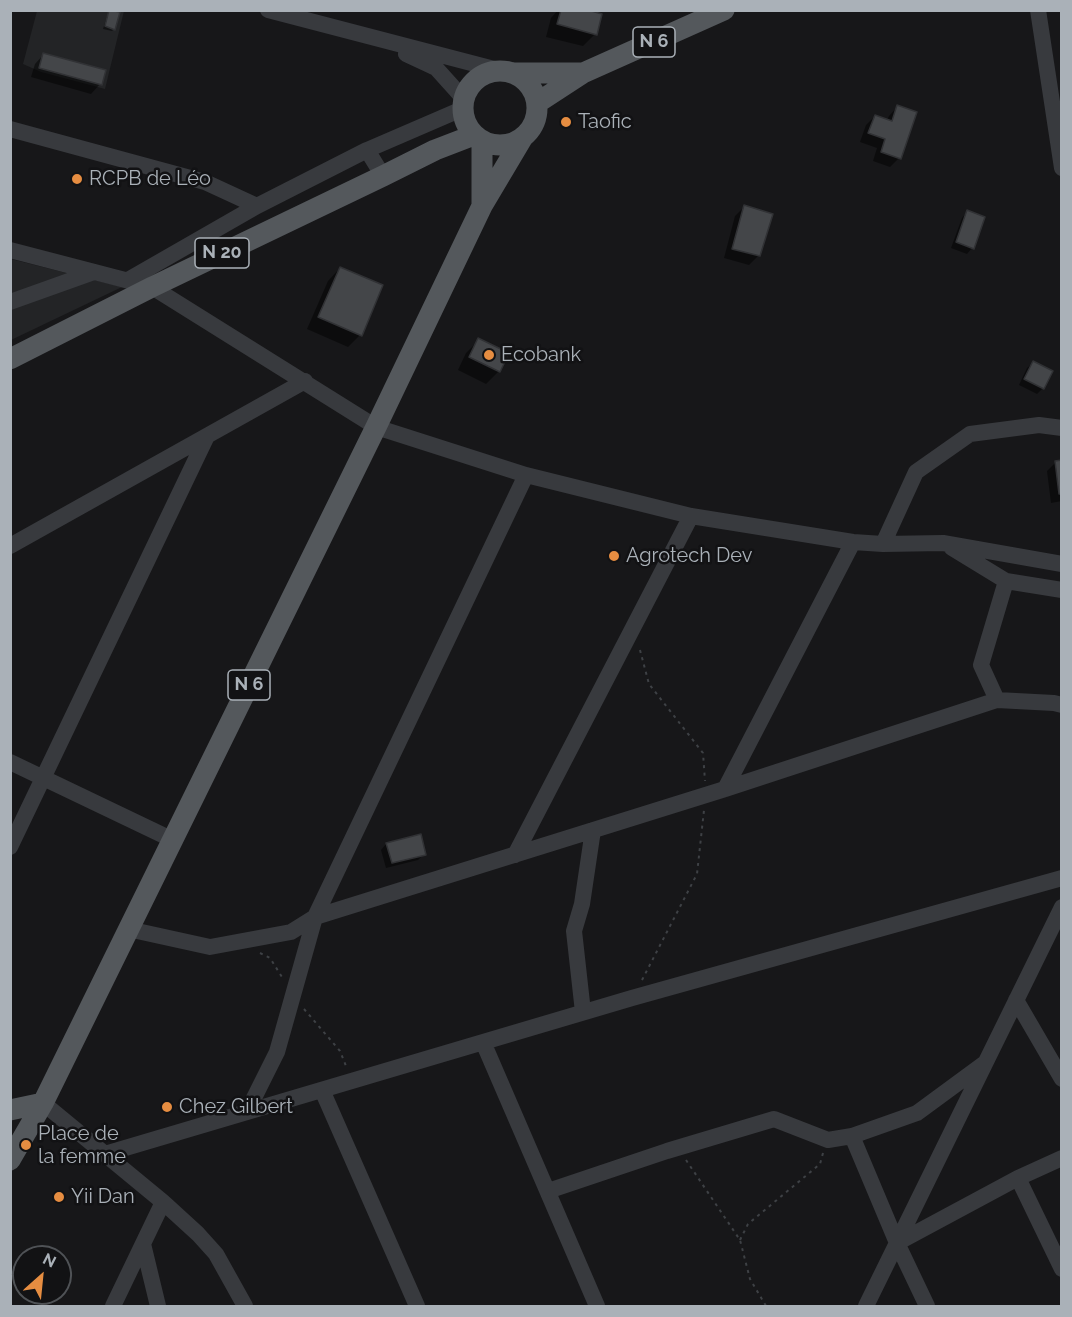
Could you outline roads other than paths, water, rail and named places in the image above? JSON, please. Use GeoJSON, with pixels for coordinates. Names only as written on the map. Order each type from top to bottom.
{"type":"FeatureCollection","features":[{"type":"Feature","properties":{"kind":"main road","name":"N 6"},"geometry":{"type":"LineString","coordinates":[[537,103],[583,73],[724,10]]}},
{"type":"Feature","properties":{"kind":"main road","name":"N 20"},"geometry":{"type":"LineString","coordinates":[[435,150],[463,104],[467,88],[475,79],[486,72],[506,72]]}},
{"type":"Feature","properties":{"kind":"main road","name":"N 6"},"geometry":{"type":"LineString","coordinates":[[506,72],[583,73]]}},
{"type":"Feature","properties":{"kind":"main road"},"geometry":{"type":"LineString","coordinates":[[506,72],[525,80],[533,90],[537,103],[537,116],[524,137]]}},
{"type":"Feature","properties":{"kind":"main road"},"geometry":{"type":"LineString","coordinates":[[463,104],[465,123],[478,138]]}},
{"type":"Feature","properties":{"kind":"main road","name":"N 6"},"geometry":{"type":"LineString","coordinates":[[10,1160],[43,1103],[376,427],[482,206],[524,137]]}},
{"type":"Feature","properties":{"kind":"main road","name":"N 20"},"geometry":{"type":"LineString","coordinates":[[10,359],[152,287],[435,150],[478,138],[492,145],[503,145],[524,137]]}},
{"type":"Feature","properties":{"kind":"main road","name":"N 6"},"geometry":{"type":"LineString","coordinates":[[478,138],[482,206]]}},
{"type":"Feature","properties":{"kind":"main road"},"geometry":{"type":"LineString","coordinates":[[10,1110],[43,1103]]}},
{"type":"Feature","properties":{"kind":"street"},"geometry":{"type":"LineString","coordinates":[[268,10],[506,72]]}},
{"type":"Feature","properties":{"kind":"street"},"geometry":{"type":"LineString","coordinates":[[1038,10],[1057,108],[1062,168]]}},
{"type":"Feature","properties":{"kind":"street"},"geometry":{"type":"LineString","coordinates":[[128,280],[257,206],[463,104],[436,68],[367,36]]}},
{"type":"Feature","properties":{"kind":"street"},"geometry":{"type":"LineString","coordinates":[[10,129],[205,182],[257,206]]}},
{"type":"Feature","properties":{"kind":"street"},"geometry":{"type":"LineString","coordinates":[[367,150],[383,177]]}},
{"type":"Feature","properties":{"kind":"street"},"geometry":{"type":"LineString","coordinates":[[10,250],[152,287],[376,427],[525,475],[691,516],[853,542],[944,543],[1062,564]]}},
{"type":"Feature","properties":{"kind":"street"},"geometry":{"type":"LineString","coordinates":[[10,302],[94,272]]}},
{"type":"Feature","properties":{"kind":"street"},"geometry":{"type":"LineString","coordinates":[[10,546],[305,381]]}},
{"type":"Feature","properties":{"kind":"street"},"geometry":{"type":"LineString","coordinates":[[883,544],[916,472],[970,434],[1039,425],[1062,428]]}},
{"type":"Feature","properties":{"kind":"street"},"geometry":{"type":"LineString","coordinates":[[10,847],[207,436]]}},
{"type":"Feature","properties":{"kind":"street"},"geometry":{"type":"LineString","coordinates":[[247,1112],[277,1052],[315,916],[525,475]]}},
{"type":"Feature","properties":{"kind":"street"},"geometry":{"type":"LineString","coordinates":[[515,855],[691,516]]}},
{"type":"Feature","properties":{"kind":"street"},"geometry":{"type":"LineString","coordinates":[[725,789],[853,542]]}},
{"type":"Feature","properties":{"kind":"street"},"geometry":{"type":"LineString","coordinates":[[944,543],[1006,581],[1062,590]]}},
{"type":"Feature","properties":{"kind":"street"},"geometry":{"type":"LineString","coordinates":[[998,700],[981,665],[1006,581]]}},
{"type":"Feature","properties":{"kind":"street"},"geometry":{"type":"LineString","coordinates":[[128,929],[210,947],[291,932],[315,916],[725,789],[998,700],[1062,705]]}},
{"type":"Feature","properties":{"kind":"street"},"geometry":{"type":"LineString","coordinates":[[10,762],[172,840]]}},
{"type":"Feature","properties":{"kind":"street"},"geometry":{"type":"LineString","coordinates":[[583,1012],[574,931],[582,904],[592,830]]}},
{"type":"Feature","properties":{"kind":"street"},"geometry":{"type":"LineString","coordinates":[[105,1154],[583,1012],[1062,878]]}},
{"type":"Feature","properties":{"kind":"street"},"geometry":{"type":"LineString","coordinates":[[866,1306],[1062,907]]}},
{"type":"Feature","properties":{"kind":"street"},"geometry":{"type":"LineString","coordinates":[[1016,1000],[1062,1079]]}},
{"type":"Feature","properties":{"kind":"street"},"geometry":{"type":"LineString","coordinates":[[483,1042],[597,1306]]}},
{"type":"Feature","properties":{"kind":"street"},"geometry":{"type":"LineString","coordinates":[[548,1191],[667,1151],[774,1119],[828,1140],[852,1136],[917,1113],[985,1063]]}},
{"type":"Feature","properties":{"kind":"street"},"geometry":{"type":"LineString","coordinates":[[322,1090],[417,1306]]}},
{"type":"Feature","properties":{"kind":"street"},"geometry":{"type":"LineString","coordinates":[[43,1103],[163,1202],[198,1234],[216,1254],[245,1306]]}},
{"type":"Feature","properties":{"kind":"street"},"geometry":{"type":"LineString","coordinates":[[852,1136],[897,1243],[927,1306]]}},
{"type":"Feature","properties":{"kind":"street"},"geometry":{"type":"LineString","coordinates":[[897,1243],[1018,1178],[1062,1158]]}},
{"type":"Feature","properties":{"kind":"street"},"geometry":{"type":"LineString","coordinates":[[1018,1178],[1062,1269]]}},
{"type":"Feature","properties":{"kind":"street"},"geometry":{"type":"LineString","coordinates":[[113,1306],[163,1202]]}},
{"type":"Feature","properties":{"kind":"street"},"geometry":{"type":"LineString","coordinates":[[143,1244],[158,1306]]}},
{"type":"Feature","properties":{"kind":"place","name":"Taofic"},"geometry":{"type":"Point","coordinates":[566,122]}},
{"type":"Feature","properties":{"kind":"place","name":"RCPB de Léo"},"geometry":{"type":"Point","coordinates":[77,179]}},
{"type":"Feature","properties":{"kind":"place","name":"Ecobank"},"geometry":{"type":"Point","coordinates":[489,355]}},
{"type":"Feature","properties":{"kind":"place","name":"Agrotech Dev"},"geometry":{"type":"Point","coordinates":[614,556]}},
{"type":"Feature","properties":{"kind":"place","name":"Chez Gilbert"},"geometry":{"type":"Point","coordinates":[167,1107]}},
{"type":"Feature","properties":{"kind":"place","name":"Place de la femme"},"geometry":{"type":"Point","coordinates":[26,1145]}},
{"type":"Feature","properties":{"kind":"place","name":"Yii Dan"},"geometry":{"type":"Point","coordinates":[59,1197]}}]}
